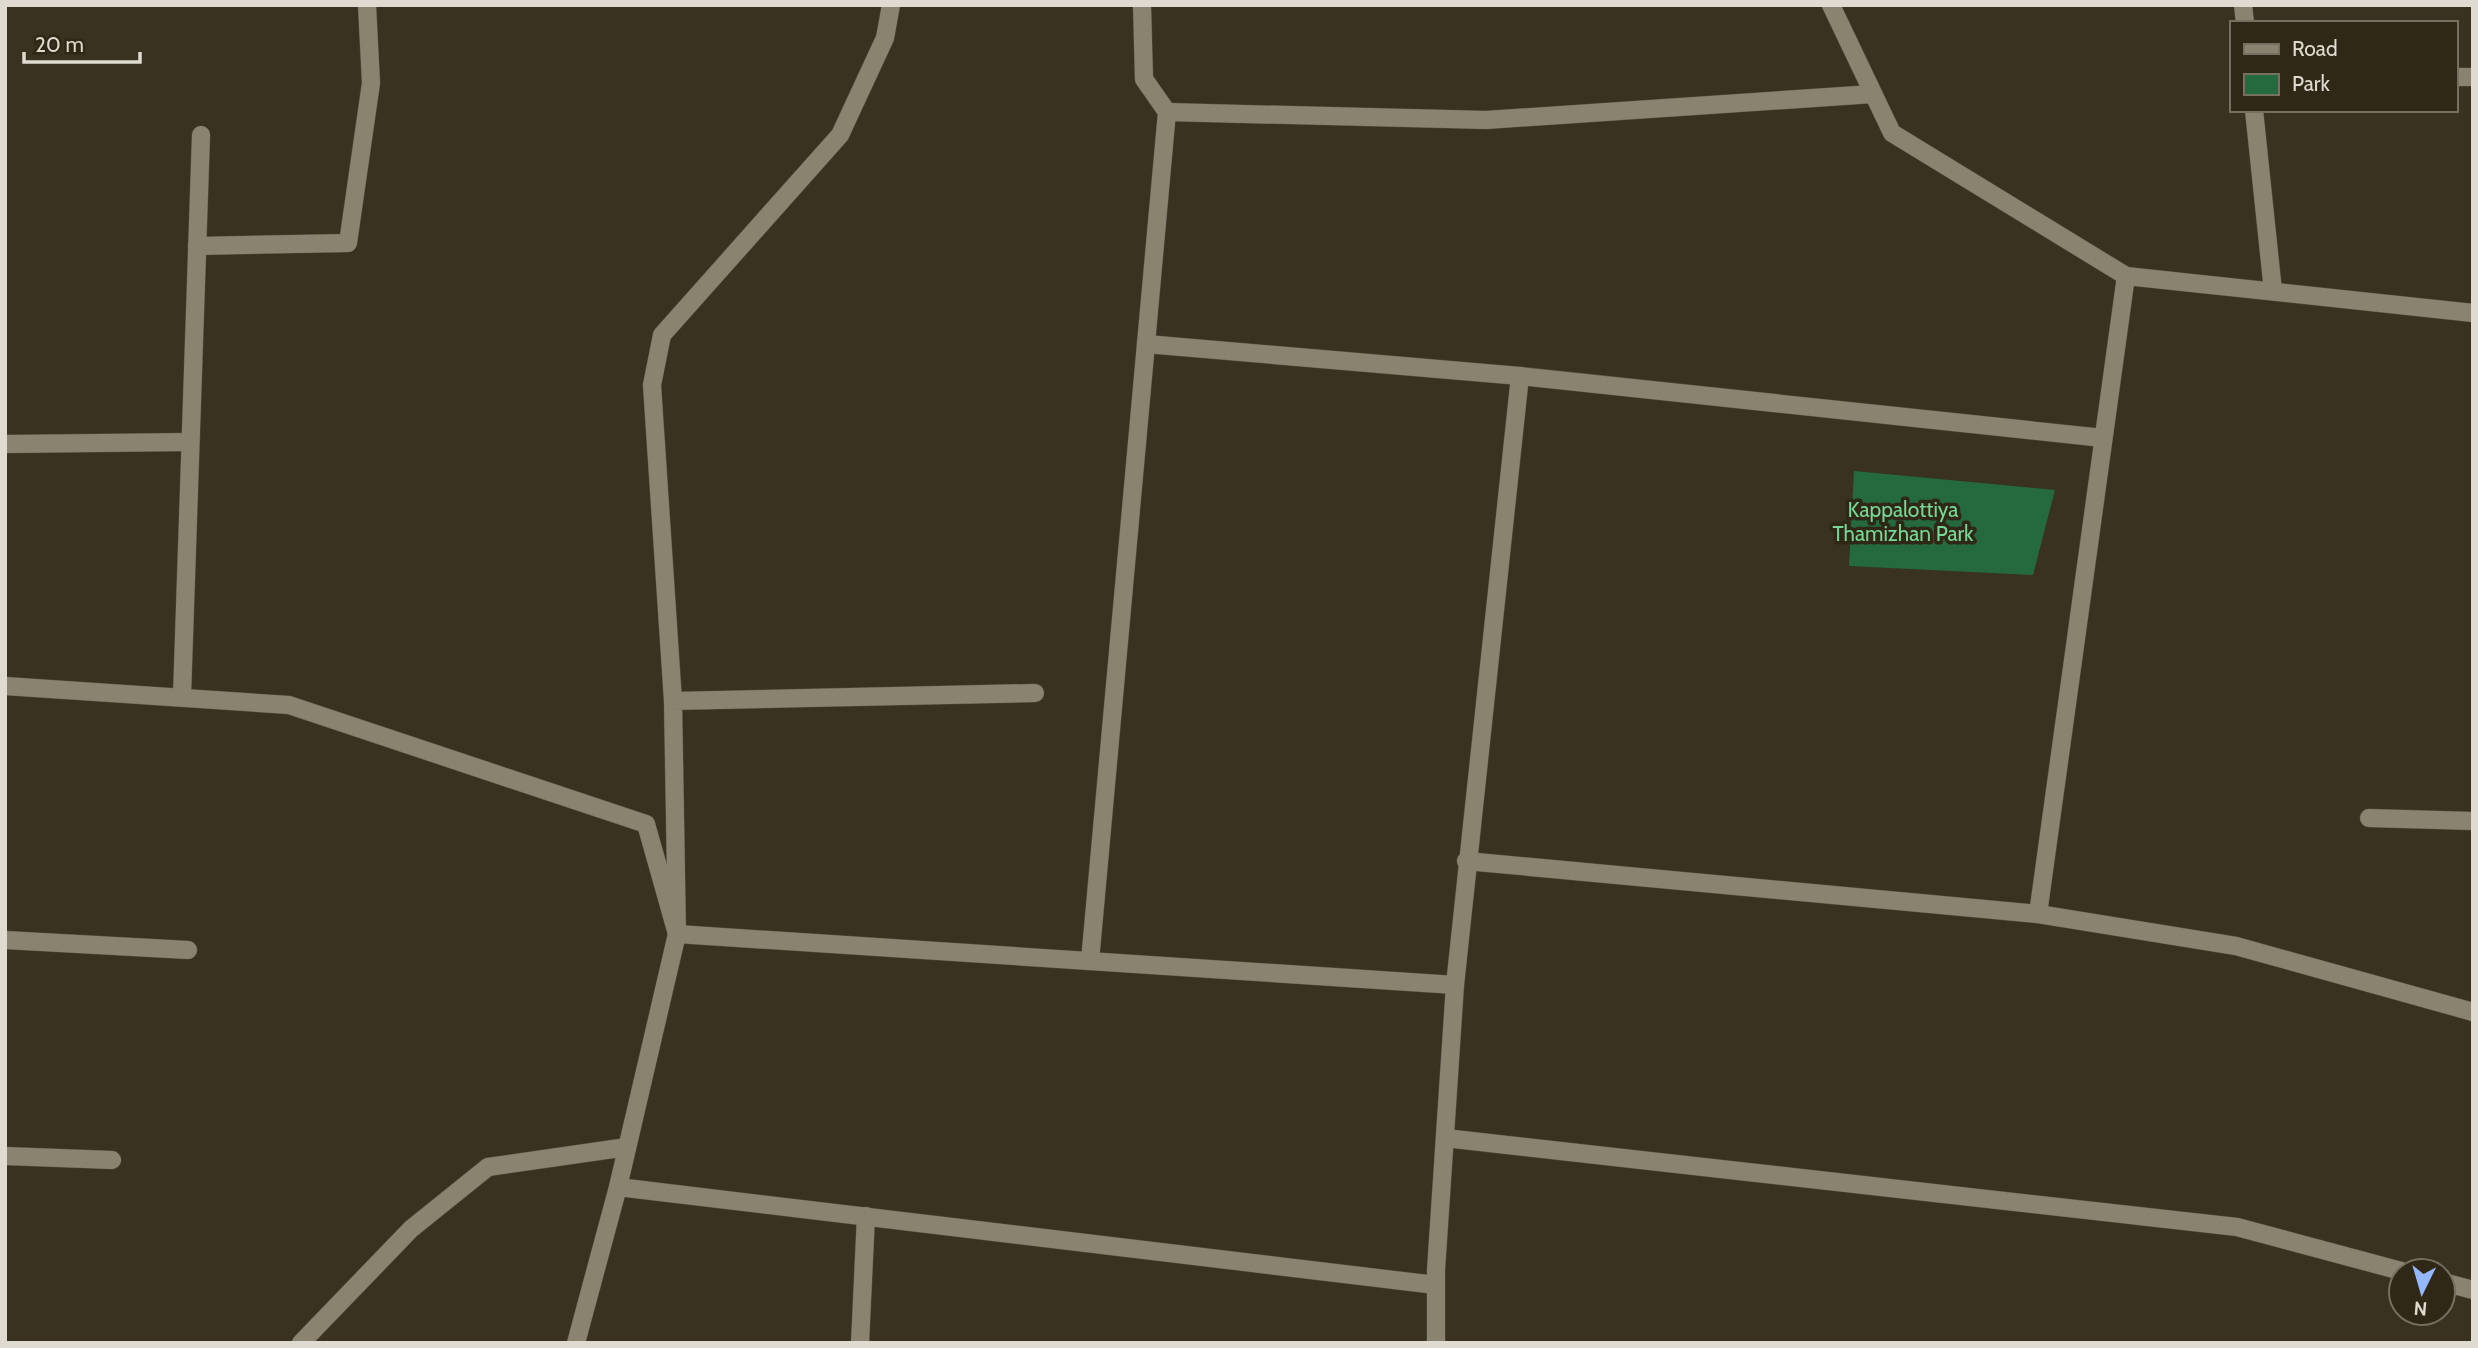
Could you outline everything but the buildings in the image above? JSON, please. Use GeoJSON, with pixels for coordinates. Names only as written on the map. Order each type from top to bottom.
{"type":"FeatureCollection","features":[{"type":"Feature","properties":{"kind":"street"},"geometry":{"type":"LineString","coordinates":[[197,246],[348,243],[371,83],[367,5]]}},
{"type":"Feature","properties":{"kind":"street"},"geometry":{"type":"LineString","coordinates":[[576,1343],[618,1187],[677,934],[673,701],[652,385],[662,335],[840,135],[885,38],[891,5]]}},
{"type":"Feature","properties":{"kind":"street"},"geometry":{"type":"LineString","coordinates":[[1090,961],[1167,112],[1144,79],[1142,5]]}},
{"type":"Feature","properties":{"kind":"street"},"geometry":{"type":"LineString","coordinates":[[1830,5],[1892,133],[2126,276],[2473,313]]}},
{"type":"Feature","properties":{"kind":"street"},"geometry":{"type":"LineString","coordinates":[[1167,112],[1486,120],[1873,94]]}},
{"type":"Feature","properties":{"kind":"street"},"geometry":{"type":"LineString","coordinates":[[2254,112],[2273,291]]}},
{"type":"Feature","properties":{"kind":"street"},"geometry":{"type":"LineString","coordinates":[[182,696],[201,135]]}},
{"type":"Feature","properties":{"kind":"street"},"geometry":{"type":"LineString","coordinates":[[2038,914],[2126,276]]}},
{"type":"Feature","properties":{"kind":"street"},"geometry":{"type":"LineString","coordinates":[[1146,344],[1520,376],[2103,438]]}},
{"type":"Feature","properties":{"kind":"street"},"geometry":{"type":"LineString","coordinates":[[1436,1343],[1436,1285],[1455,985],[1466,861],[1520,376]]}},
{"type":"Feature","properties":{"kind":"street"},"geometry":{"type":"LineString","coordinates":[[5,444],[190,442]]}},
{"type":"Feature","properties":{"kind":"street"},"geometry":{"type":"LineString","coordinates":[[5,686],[289,705],[646,824],[677,934]]}},
{"type":"Feature","properties":{"kind":"street"},"geometry":{"type":"LineString","coordinates":[[673,701],[1035,693]]}},
{"type":"Feature","properties":{"kind":"street"},"geometry":{"type":"LineString","coordinates":[[2369,818],[2473,821]]}},
{"type":"Feature","properties":{"kind":"street"},"geometry":{"type":"LineString","coordinates":[[1466,861],[2038,914],[2236,946],[2473,1012]]}},
{"type":"Feature","properties":{"kind":"street"},"geometry":{"type":"LineString","coordinates":[[677,934],[1455,985]]}},
{"type":"Feature","properties":{"kind":"street"},"geometry":{"type":"LineString","coordinates":[[5,940],[188,950]]}},
{"type":"Feature","properties":{"kind":"street"},"geometry":{"type":"LineString","coordinates":[[1445,1138],[2237,1227],[2387,1267]]}},
{"type":"Feature","properties":{"kind":"street"},"geometry":{"type":"LineString","coordinates":[[302,1343],[411,1229],[488,1167],[627,1147]]}},
{"type":"Feature","properties":{"kind":"street"},"geometry":{"type":"LineString","coordinates":[[5,1156],[112,1160]]}},
{"type":"Feature","properties":{"kind":"street"},"geometry":{"type":"LineString","coordinates":[[618,1187],[1436,1285]]}},
{"type":"Feature","properties":{"kind":"street"},"geometry":{"type":"LineString","coordinates":[[860,1343],[866,1216]]}},
{"type":"Feature","properties":{"kind":"green space","name":"Kappalottiya Thamizhan Park"},"geometry":{"type":"Polygon","coordinates":[[[1854,471],[2055,490],[2033,575],[1849,566],[1854,471]]]}}]}
